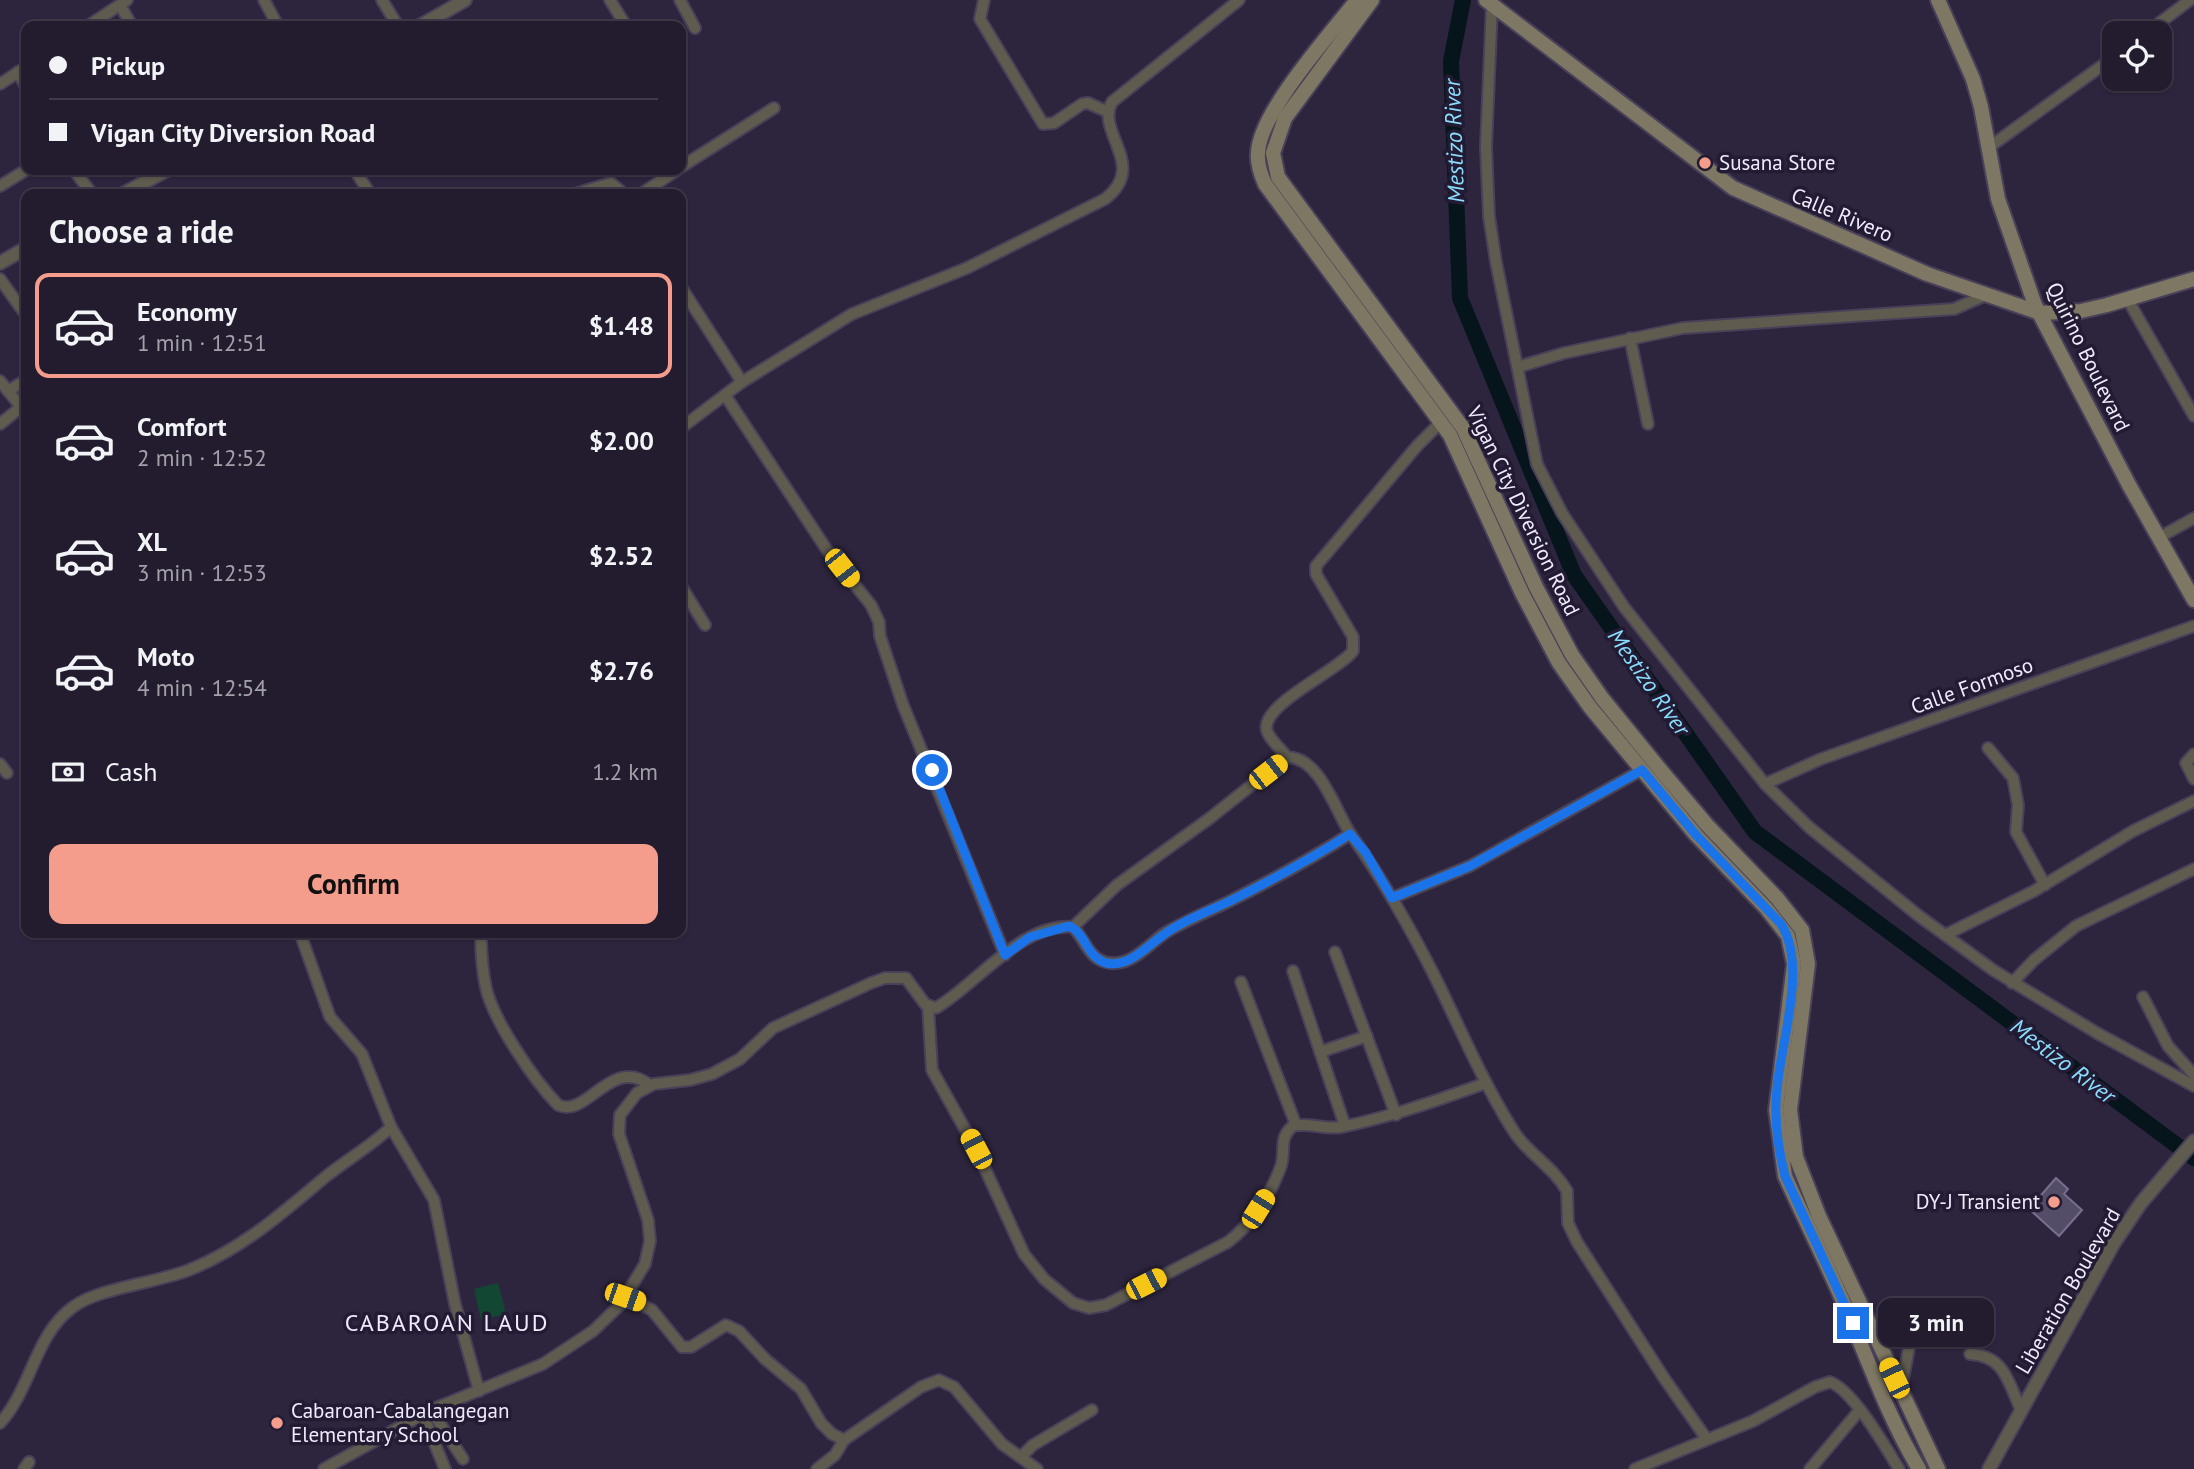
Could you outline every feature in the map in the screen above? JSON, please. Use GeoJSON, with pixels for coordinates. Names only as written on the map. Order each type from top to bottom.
{"type":"FeatureCollection","features":[{"type":"Feature","properties":{"kind":"main road","name":"Vigan City Diversion Road"},"geometry":{"type":"LineString","coordinates":[[1357,0],[1273,111],[1261,136],[1258,153],[1265,184],[1463,428],[1536,587],[1572,655],[1696,835],[1781,924],[1788,936],[1794,964],[1776,1110],[1781,1160],[1785,1176],[1853,1323],[1870,1371],[1899,1436],[1919,1469]]}},
{"type":"Feature","properties":{"kind":"main road","name":"Vigan City Diversion Road"},"geometry":{"type":"LineString","coordinates":[[1372,0],[1286,118],[1273,153],[1278,177],[1450,435],[1522,593],[1559,663],[1590,707],[1642,770],[1658,777],[1707,825],[1777,898],[1802,930],[1808,964],[1790,1110],[1796,1157],[1819,1216],[1938,1469]]}},
{"type":"Feature","properties":{"kind":"main road","name":"Quirino Boulevard"},"geometry":{"type":"LineString","coordinates":[[1938,0],[1973,79],[1981,107],[1998,199],[2040,313],[2158,538],[2194,600]]}},
{"type":"Feature","properties":{"kind":"main road","name":"Calle Rivero"},"geometry":{"type":"LineString","coordinates":[[1489,2],[1732,188],[1888,258],[2040,313],[2081,311],[2193,281]]}},
{"type":"Feature","properties":{"kind":"main road"},"geometry":{"type":"LineString","coordinates":[[1870,1371],[1888,1364]]}},
{"type":"Feature","properties":{"kind":"street"},"geometry":{"type":"LineString","coordinates":[[264,0],[275,21]]}},
{"type":"Feature","properties":{"kind":"street"},"geometry":{"type":"LineString","coordinates":[[382,0],[395,21]]}},
{"type":"Feature","properties":{"kind":"street"},"geometry":{"type":"LineString","coordinates":[[429,21],[465,0]]}},
{"type":"Feature","properties":{"kind":"street"},"geometry":{"type":"LineString","coordinates":[[610,0],[623,21]]}},
{"type":"Feature","properties":{"kind":"street"},"geometry":{"type":"LineString","coordinates":[[680,0],[695,28]]}},
{"type":"Feature","properties":{"kind":"street"},"geometry":{"type":"LineString","coordinates":[[984,0],[980,19],[1043,124],[1054,123],[1082,104],[1088,103],[1108,112]]}},
{"type":"Feature","properties":{"kind":"street"},"geometry":{"type":"LineString","coordinates":[[686,424],[742,382],[852,314],[967,268],[1105,199],[1119,183],[1123,167],[1108,112],[1116,97],[1239,0]]}},
{"type":"Feature","properties":{"kind":"street"},"geometry":{"type":"LineString","coordinates":[[2162,21],[2190,0]]}},
{"type":"Feature","properties":{"kind":"street"},"geometry":{"type":"LineString","coordinates":[[1489,2],[1486,147],[1489,216],[1537,464],[1563,513],[1624,607],[1765,784],[1811,828],[1945,935],[2012,983],[2194,1086]]}},
{"type":"Feature","properties":{"kind":"street"},"geometry":{"type":"LineString","coordinates":[[96,21],[124,3],[130,21]]}},
{"type":"Feature","properties":{"kind":"street"},"geometry":{"type":"LineString","coordinates":[[1988,148],[2102,66]]}},
{"type":"Feature","properties":{"kind":"street"},"geometry":{"type":"LineString","coordinates":[[0,84],[21,71]]}},
{"type":"Feature","properties":{"kind":"street"},"geometry":{"type":"LineString","coordinates":[[686,164],[774,108]]}},
{"type":"Feature","properties":{"kind":"street"},"geometry":{"type":"LineString","coordinates":[[0,186],[21,173]]}},
{"type":"Feature","properties":{"kind":"street"},"geometry":{"type":"LineString","coordinates":[[132,189],[158,175]]}},
{"type":"Feature","properties":{"kind":"street"},"geometry":{"type":"LineString","coordinates":[[648,189],[669,175]]}},
{"type":"Feature","properties":{"kind":"street"},"geometry":{"type":"LineString","coordinates":[[591,189],[611,183],[621,189]]}},
{"type":"Feature","properties":{"kind":"street"},"geometry":{"type":"LineString","coordinates":[[0,263],[21,251]]}},
{"type":"Feature","properties":{"kind":"street"},"geometry":{"type":"LineString","coordinates":[[0,279],[21,308]]}},
{"type":"Feature","properties":{"kind":"street"},"geometry":{"type":"LineString","coordinates":[[686,295],[742,382]]}},
{"type":"Feature","properties":{"kind":"street"},"geometry":{"type":"LineString","coordinates":[[1518,367],[1564,353],[1683,328],[1954,309],[1986,295]]}},
{"type":"Feature","properties":{"kind":"street"},"geometry":{"type":"LineString","coordinates":[[2129,300],[2194,416]]}},
{"type":"Feature","properties":{"kind":"street"},"geometry":{"type":"LineString","coordinates":[[1630,338],[1648,424]]}},
{"type":"Feature","properties":{"kind":"street"},"geometry":{"type":"LineString","coordinates":[[0,381],[21,406]]}},
{"type":"Feature","properties":{"kind":"street"},"geometry":{"type":"LineString","coordinates":[[8,391],[21,383]]}},
{"type":"Feature","properties":{"kind":"street"},"geometry":{"type":"LineString","coordinates":[[725,395],[827,550],[875,614],[903,705],[1005,955]]}},
{"type":"Feature","properties":{"kind":"street"},"geometry":{"type":"LineString","coordinates":[[0,424],[21,412]]}},
{"type":"Feature","properties":{"kind":"street"},"geometry":{"type":"LineString","coordinates":[[1441,422],[1417,446],[1316,566],[1316,575],[1353,637],[1354,646],[1349,656],[1340,664],[1272,711],[1266,724],[1267,730],[1287,757],[1298,760],[1323,780],[1350,834],[1366,853],[1435,977],[1486,1083],[1517,1137],[1564,1185],[1569,1198],[1568,1223],[1577,1242],[1706,1438]]}},
{"type":"Feature","properties":{"kind":"street"},"geometry":{"type":"LineString","coordinates":[[2158,538],[2194,518]]}},
{"type":"Feature","properties":{"kind":"street"},"geometry":{"type":"LineString","coordinates":[[686,594],[705,625]]}},
{"type":"Feature","properties":{"kind":"street","name":"Calle Formoso"},"geometry":{"type":"LineString","coordinates":[[1765,784],[1821,759],[2194,626]]}},
{"type":"Feature","properties":{"kind":"street"},"geometry":{"type":"LineString","coordinates":[[1988,748],[2012,778],[2018,805],[2016,832],[2045,885]]}},
{"type":"Feature","properties":{"kind":"street"},"geometry":{"type":"LineString","coordinates":[[2194,754],[2186,763],[2194,779]]}},
{"type":"Feature","properties":{"kind":"street"},"geometry":{"type":"LineString","coordinates":[[324,1469],[427,1412],[543,1364],[593,1331],[625,1297],[647,1259],[650,1241],[648,1220],[624,1151],[618,1125],[628,1102],[650,1085],[690,1080],[720,1070],[740,1059],[767,1031],[880,980],[906,978],[928,1006],[933,1009],[940,1007],[1005,955],[1039,932],[1073,927],[1117,885],[1210,818],[1287,757]]}},
{"type":"Feature","properties":{"kind":"street"},"geometry":{"type":"LineString","coordinates":[[1392,898],[1482,859],[1642,770]]}},
{"type":"Feature","properties":{"kind":"street"},"geometry":{"type":"LineString","coordinates":[[1945,935],[2045,885],[2133,831],[2194,801]]}},
{"type":"Feature","properties":{"kind":"street"},"geometry":{"type":"LineString","coordinates":[[1073,927],[1098,959],[1124,962],[1144,951],[1177,926],[1276,877],[1350,834]]}},
{"type":"Feature","properties":{"kind":"street"},"geometry":{"type":"LineString","coordinates":[[2012,983],[2034,960],[2076,926],[2194,869]]}},
{"type":"Feature","properties":{"kind":"street"},"geometry":{"type":"LineString","coordinates":[[302,938],[330,1017],[362,1054],[391,1126],[434,1200],[455,1304],[478,1391]]}},
{"type":"Feature","properties":{"kind":"street"},"geometry":{"type":"LineString","coordinates":[[481,938],[484,975],[492,1006],[513,1045],[558,1105],[566,1108],[575,1105],[616,1079],[637,1077],[650,1085]]}},
{"type":"Feature","properties":{"kind":"street"},"geometry":{"type":"LineString","coordinates":[[1335,952],[1396,1115]]}},
{"type":"Feature","properties":{"kind":"street"},"geometry":{"type":"LineString","coordinates":[[1293,971],[1345,1126]]}},
{"type":"Feature","properties":{"kind":"street"},"geometry":{"type":"LineString","coordinates":[[1241,982],[1296,1125]]}},
{"type":"Feature","properties":{"kind":"street"},"geometry":{"type":"LineString","coordinates":[[2143,997],[2168,1046],[2194,1075]]}},
{"type":"Feature","properties":{"kind":"street"},"geometry":{"type":"LineString","coordinates":[[928,1006],[932,1070],[976,1149],[1016,1240],[1044,1279],[1061,1295],[1080,1307],[1106,1305],[1234,1237],[1269,1192],[1281,1164],[1284,1136],[1296,1125],[1330,1129],[1396,1115],[1486,1083]]}},
{"type":"Feature","properties":{"kind":"street"},"geometry":{"type":"LineString","coordinates":[[1320,1052],[1367,1036]]}},
{"type":"Feature","properties":{"kind":"street"},"geometry":{"type":"LineString","coordinates":[[0,1423],[17,1400],[53,1327],[74,1306],[92,1297],[156,1282],[191,1269],[256,1234],[282,1216],[323,1179],[368,1149],[391,1126]]}},
{"type":"Feature","properties":{"kind":"street","name":"Liberation Boulevard"},"geometry":{"type":"LineString","coordinates":[[1989,1469],[2114,1243],[2160,1180],[2194,1141]]}},
{"type":"Feature","properties":{"kind":"street"},"geometry":{"type":"LineString","coordinates":[[625,1297],[652,1310],[682,1347],[691,1347],[726,1325],[735,1327],[765,1359],[801,1389],[827,1430],[844,1440]]}},
{"type":"Feature","properties":{"kind":"street"},"geometry":{"type":"LineString","coordinates":[[1900,1392],[1914,1321]]}},
{"type":"Feature","properties":{"kind":"street"},"geometry":{"type":"LineString","coordinates":[[1970,1354],[1987,1356],[1997,1363],[2021,1410]]}},
{"type":"Feature","properties":{"kind":"street"},"geometry":{"type":"LineString","coordinates":[[817,1469],[835,1455],[844,1440],[921,1387],[944,1380],[954,1387],[1002,1444],[1037,1469]]}},
{"type":"Feature","properties":{"kind":"street"},"geometry":{"type":"LineString","coordinates":[[1635,1469],[1753,1421],[1826,1383],[1839,1386],[1872,1426],[1899,1469]]}},
{"type":"Feature","properties":{"kind":"street"},"geometry":{"type":"LineString","coordinates":[[1021,1457],[1033,1445],[1092,1410]]}},
{"type":"Feature","properties":{"kind":"street"},"geometry":{"type":"LineString","coordinates":[[1810,1469],[1859,1411]]}},
{"type":"Feature","properties":{"kind":"street"},"geometry":{"type":"LineString","coordinates":[[427,1412],[463,1460]]}},
{"type":"Feature","properties":{"kind":"street"},"geometry":{"type":"LineString","coordinates":[[427,1412],[445,1469]]}},
{"type":"Feature","properties":{"kind":"green space"},"geometry":{"type":"Polygon","coordinates":[[[498,1283],[506,1314],[481,1320],[474,1289],[498,1283]]]}},
{"type":"Feature","properties":{"kind":"building","name":"DY-J Transient"},"geometry":{"type":"Polygon","coordinates":[[[2056,1178],[2068,1189],[2064,1194],[2082,1210],[2059,1236],[2029,1209],[2056,1178]]]}},
{"type":"Feature","properties":{"kind":"waterway","name":"Mestizo River"},"geometry":{"type":"LineString","coordinates":[[1463,0],[1451,61],[1460,298],[1574,575],[1755,832],[2194,1158]]}},
{"type":"Feature","properties":{"kind":"place","name":"Susana Store"},"geometry":{"type":"Point","coordinates":[1705,163]}},
{"type":"Feature","properties":{"kind":"place","name":"DY-J Transient"},"geometry":{"type":"Point","coordinates":[2054,1202]}},
{"type":"Feature","properties":{"kind":"place","name":"Cabaroan-Cabalangegan Elementary School"},"geometry":{"type":"Point","coordinates":[277,1423]}},
{"type":"Feature","properties":{"kind":"district","name":"CABAROAN LAUD"},"geometry":{"type":"Point","coordinates":[447,1323]}},
{"type":"Feature","properties":{"kind":"route"},"geometry":{"type":"LineString","coordinates":[[932,770],[1005,955],[1039,932],[1069,926],[1075,929],[1085,946],[1098,959],[1113,963],[1124,962],[1144,951],[1177,926],[1266,883],[1350,834],[1366,853],[1392,898],[1470,866],[1642,770],[1696,835],[1781,924],[1788,936],[1794,964],[1776,1110],[1781,1160],[1785,1176],[1853,1323]]}}]}
